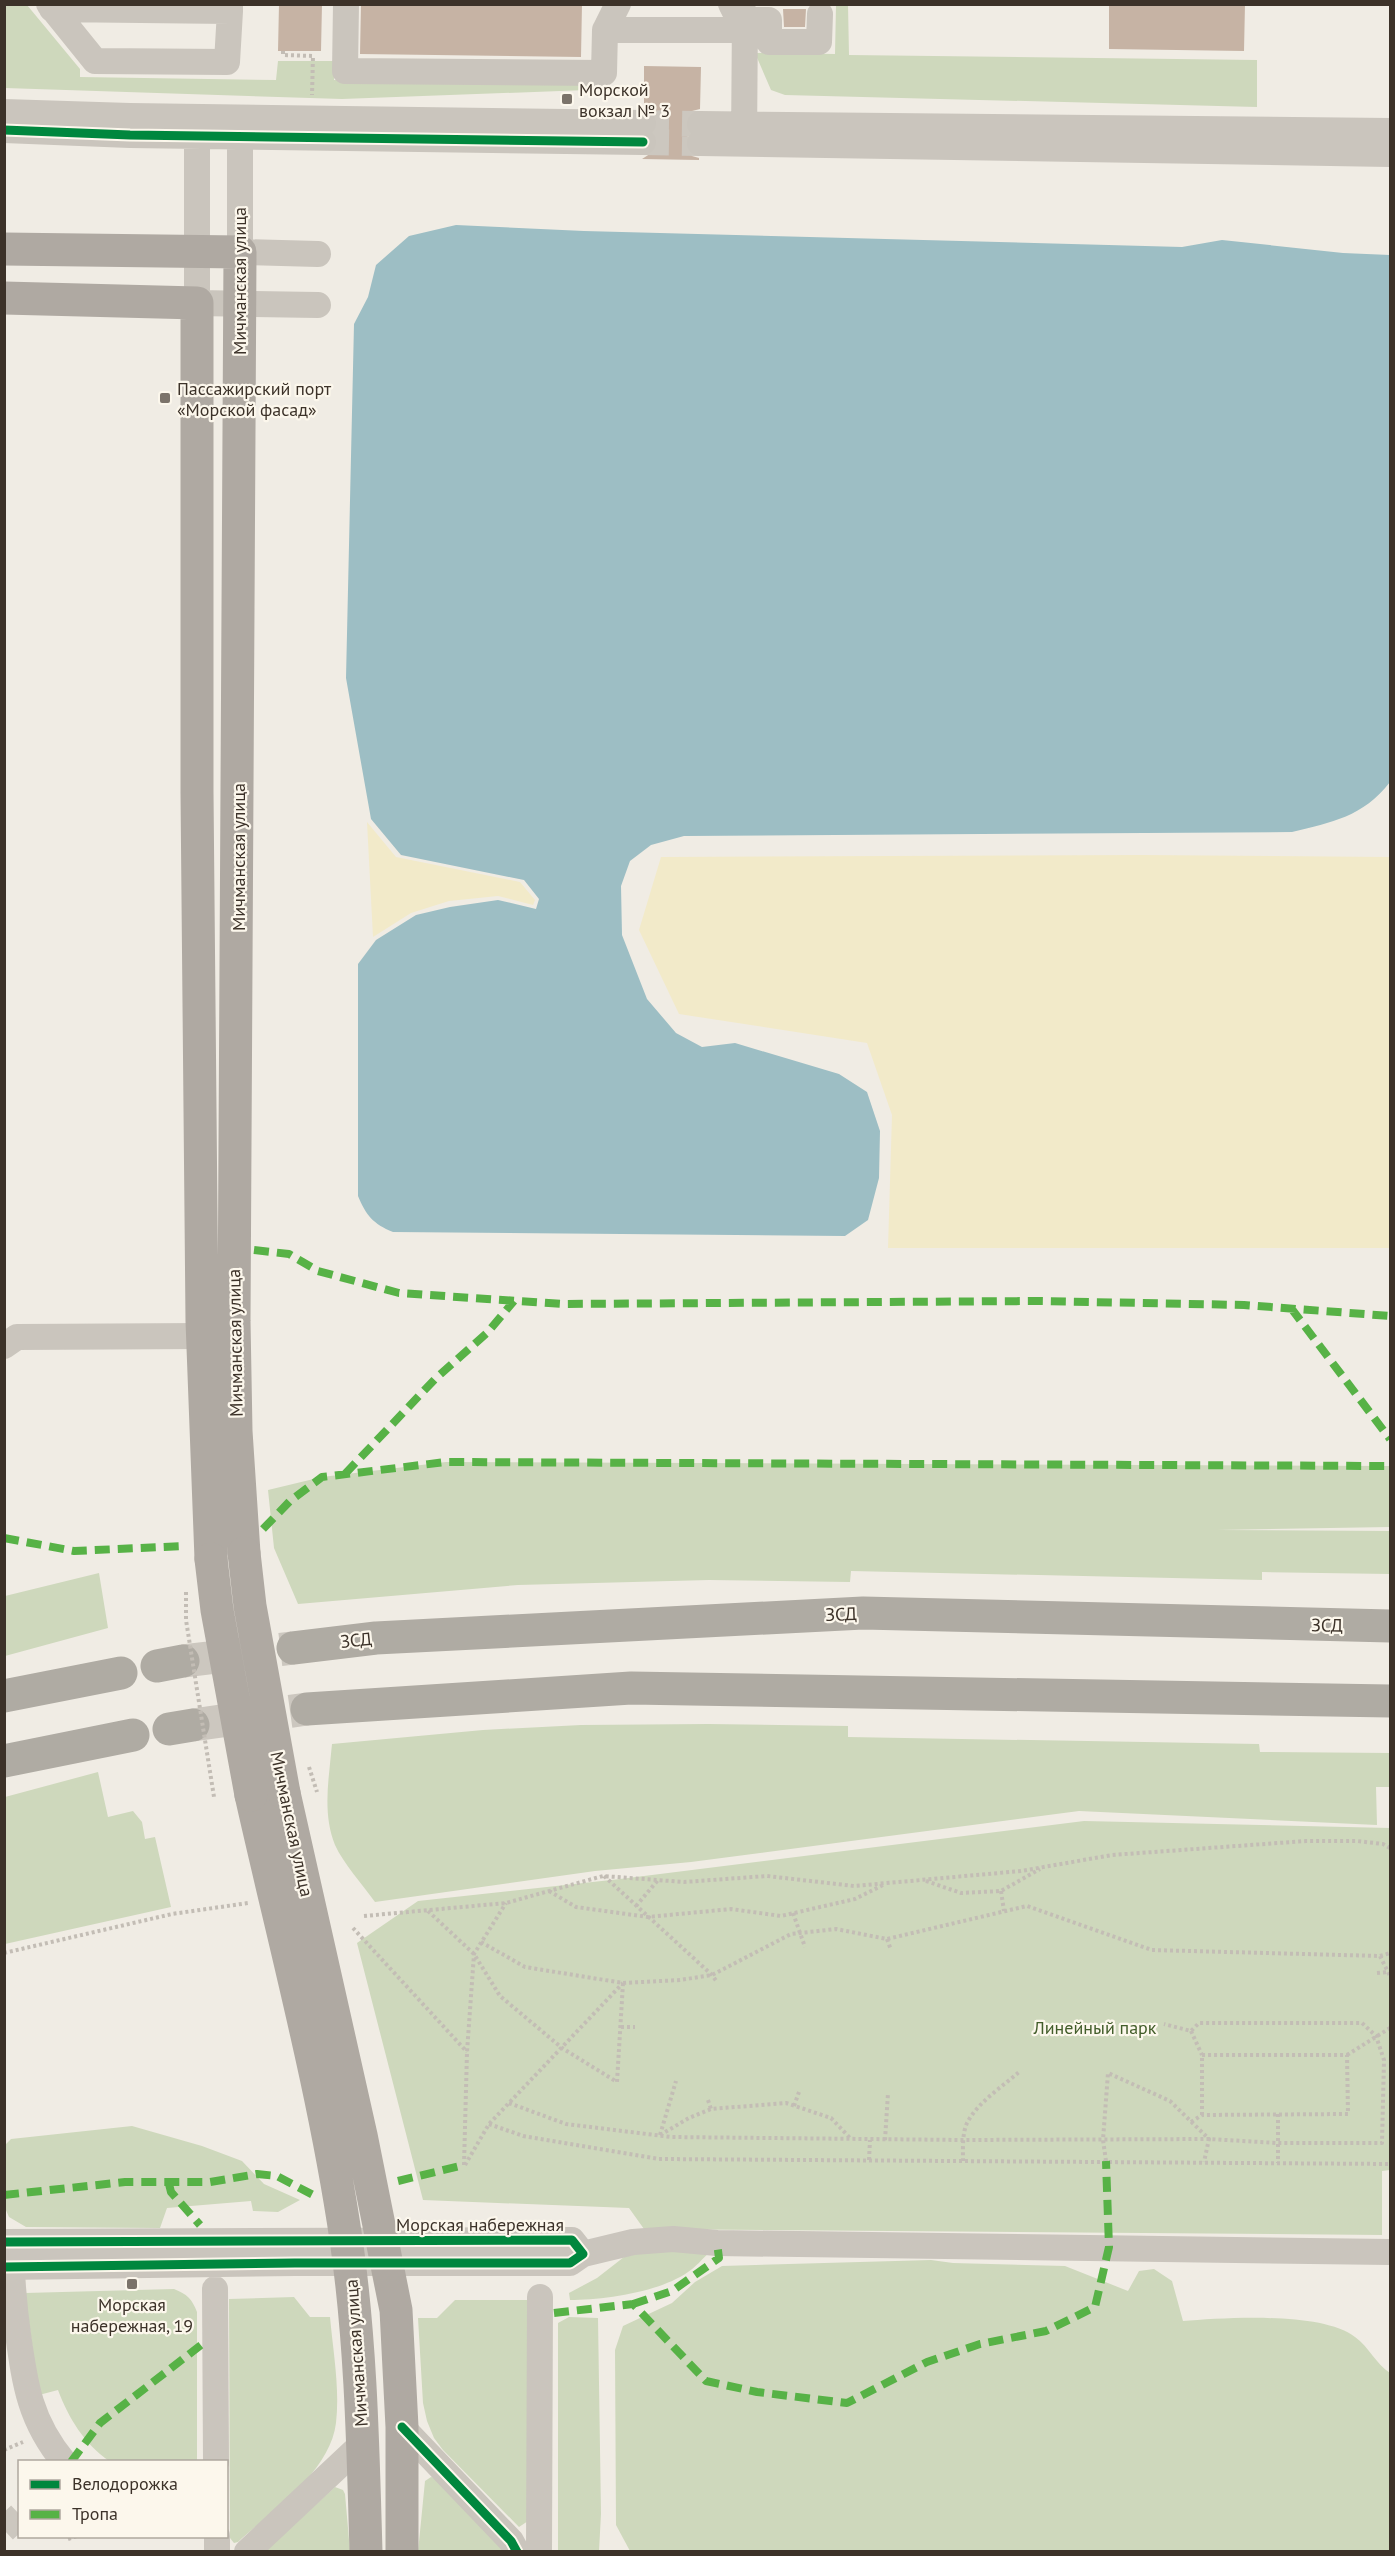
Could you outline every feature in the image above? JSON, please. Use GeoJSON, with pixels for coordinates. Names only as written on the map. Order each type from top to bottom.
{"type":"FeatureCollection","features":[{"type":"Feature","properties":{"kind":"highway","name":"ЗСД"},"geometry":{"type":"LineString","coordinates":[[293,1648],[388,1637],[863,1613],[1390,1626]]}},
{"type":"Feature","properties":{"kind":"highway"},"geometry":{"type":"LineString","coordinates":[[4,1696],[122,1673]]}},
{"type":"Feature","properties":{"kind":"highway"},"geometry":{"type":"LineString","coordinates":[[307,1709],[631,1688],[1390,1701]]}},
{"type":"Feature","properties":{"kind":"highway"},"geometry":{"type":"LineString","coordinates":[[4,1761],[133,1735]]}},
{"type":"Feature","properties":{"kind":"main road"},"geometry":{"type":"LineString","coordinates":[[4,249],[240,252]]}},
{"type":"Feature","properties":{"kind":"main road","name":"Мичманская улица"},"geometry":{"type":"LineString","coordinates":[[240,252],[239,779],[234,1321],[236,1431],[244,1552],[250,1606],[284,1793],[362,2135],[396,2310],[402,2427],[402,2552]]}},
{"type":"Feature","properties":{"kind":"main road"},"geometry":{"type":"LineString","coordinates":[[4,298],[197,303]]}},
{"type":"Feature","properties":{"kind":"main road","name":"Мичманская улица"},"geometry":{"type":"LineString","coordinates":[[197,303],[197,792],[203,1336],[211,1559],[251,1795],[329,2139],[348,2252],[363,2443],[366,2552]]}},
{"type":"Feature","properties":{"kind":"street"},"geometry":{"type":"LineString","coordinates":[[346,4],[345,71],[604,73],[605,30],[618,4]]}},
{"type":"Feature","properties":{"kind":"street"},"geometry":{"type":"LineString","coordinates":[[51,7],[230,8],[227,62],[95,61],[51,7]]}},
{"type":"Feature","properties":{"kind":"street"},"geometry":{"type":"LineString","coordinates":[[605,30],[741,15],[769,20],[769,42],[819,42],[820,14]]}},
{"type":"Feature","properties":{"kind":"street"},"geometry":{"type":"LineString","coordinates":[[741,15],[744,134]]}},
{"type":"Feature","properties":{"kind":"street"},"geometry":{"type":"LineString","coordinates":[[4,112],[197,126]]}},
{"type":"Feature","properties":{"kind":"street"},"geometry":{"type":"LineString","coordinates":[[4,130],[197,126],[643,132]]}},
{"type":"Feature","properties":{"kind":"street","name":"Мичманская улица"},"geometry":{"type":"LineString","coordinates":[[197,126],[197,303]]}},
{"type":"Feature","properties":{"kind":"street","name":"Мичманская улица"},"geometry":{"type":"LineString","coordinates":[[239,127],[240,252]]}},
{"type":"Feature","properties":{"kind":"street"},"geometry":{"type":"LineString","coordinates":[[700,134],[1390,131]]}},
{"type":"Feature","properties":{"kind":"street"},"geometry":{"type":"LineString","coordinates":[[744,134],[1390,154]]}},
{"type":"Feature","properties":{"kind":"street"},"geometry":{"type":"LineString","coordinates":[[240,252],[318,254]]}},
{"type":"Feature","properties":{"kind":"street"},"geometry":{"type":"LineString","coordinates":[[197,303],[318,305]]}},
{"type":"Feature","properties":{"kind":"street"},"geometry":{"type":"LineString","coordinates":[[4,1346],[18,1336],[203,1336]]}},
{"type":"Feature","properties":{"kind":"street","name":"Морская набережная"},"geometry":{"type":"LineString","coordinates":[[8,2255],[385,2252],[572,2240],[583,2254],[633,2242],[673,2239],[717,2243],[1390,2252]]}},
{"type":"Feature","properties":{"kind":"street"},"geometry":{"type":"LineString","coordinates":[[8,2255],[28,2398],[49,2444],[62,2460]]}},
{"type":"Feature","properties":{"kind":"street"},"geometry":{"type":"LineString","coordinates":[[215,2289],[216,2460]]}},
{"type":"Feature","properties":{"kind":"street"},"geometry":{"type":"LineString","coordinates":[[540,2297],[540,2552]]}},
{"type":"Feature","properties":{"kind":"street"},"geometry":{"type":"LineString","coordinates":[[402,2427],[511,2541],[518,2552]]}},
{"type":"Feature","properties":{"kind":"street"},"geometry":{"type":"LineString","coordinates":[[247,2552],[363,2443]]}},
{"type":"Feature","properties":{"kind":"path"},"geometry":{"type":"LineString","coordinates":[[283,51],[283,55],[313,56],[312,101]]}},
{"type":"Feature","properties":{"kind":"path"},"geometry":{"type":"LineString","coordinates":[[186,1587],[186,1620],[214,1797]]}},
{"type":"Feature","properties":{"kind":"path"},"geometry":{"type":"LineString","coordinates":[[364,1916],[506,1903],[603,1876],[684,1882],[767,1875],[854,1886],[1042,1868],[1112,1855],[1306,1841],[1358,1841],[1383,1844],[1390,1848]]}},
{"type":"Feature","properties":{"kind":"path"},"geometry":{"type":"LineString","coordinates":[[922,1880],[962,1893],[1001,1891],[1042,1868]]}},
{"type":"Feature","properties":{"kind":"path"},"geometry":{"type":"LineString","coordinates":[[603,1876],[717,1982]]}},
{"type":"Feature","properties":{"kind":"path"},"geometry":{"type":"LineString","coordinates":[[636,1906],[658,1880]]}},
{"type":"Feature","properties":{"kind":"path"},"geometry":{"type":"LineString","coordinates":[[549,1891],[576,1906],[648,1917],[731,1909],[781,1916],[855,1899],[888,1883]]}},
{"type":"Feature","properties":{"kind":"path"},"geometry":{"type":"LineString","coordinates":[[1001,1891],[1005,1911]]}},
{"type":"Feature","properties":{"kind":"path"},"geometry":{"type":"LineString","coordinates":[[4,1953],[172,1914],[248,1903]]}},
{"type":"Feature","properties":{"kind":"path"},"geometry":{"type":"LineString","coordinates":[[506,1903],[474,1954],[467,2052],[464,2165],[489,2124],[623,1983]]}},
{"type":"Feature","properties":{"kind":"path"},"geometry":{"type":"LineString","coordinates":[[482,1942],[525,1967],[623,1983],[680,1980],[712,1975],[791,1934],[836,1929],[887,1939],[1027,1906],[1152,1950],[1380,1956],[1390,1953]]}},
{"type":"Feature","properties":{"kind":"path"},"geometry":{"type":"LineString","coordinates":[[428,1911],[474,1954],[500,1996],[562,2048],[617,2082],[623,1983]]}},
{"type":"Feature","properties":{"kind":"path"},"geometry":{"type":"LineString","coordinates":[[793,1913],[805,1947]]}},
{"type":"Feature","properties":{"kind":"path"},"geometry":{"type":"LineString","coordinates":[[353,1928],[467,2052]]}},
{"type":"Feature","properties":{"kind":"path"},"geometry":{"type":"LineString","coordinates":[[1093,1936],[1100,1931]]}},
{"type":"Feature","properties":{"kind":"path"},"geometry":{"type":"LineString","coordinates":[[887,1939],[891,1950]]}},
{"type":"Feature","properties":{"kind":"path"},"geometry":{"type":"LineString","coordinates":[[1380,1956],[1390,1974]]}},
{"type":"Feature","properties":{"kind":"path"},"geometry":{"type":"LineString","coordinates":[[1377,1973],[1390,1974]]}},
{"type":"Feature","properties":{"kind":"path"},"geometry":{"type":"LineString","coordinates":[[509,2103],[566,2124],[659,2136],[870,2140],[1209,2139],[1382,2143],[1384,2060],[1376,2036],[1362,2024],[1199,2023],[1191,2031]]}},
{"type":"Feature","properties":{"kind":"path"},"geometry":{"type":"LineString","coordinates":[[1164,2024],[1191,2031]]}},
{"type":"Feature","properties":{"kind":"path"},"geometry":{"type":"LineString","coordinates":[[621,2027],[635,2027]]}},
{"type":"Feature","properties":{"kind":"path"},"geometry":{"type":"LineString","coordinates":[[1202,2055],[1347,2055],[1390,2028]]}},
{"type":"Feature","properties":{"kind":"path"},"geometry":{"type":"LineString","coordinates":[[1191,2031],[1202,2055],[1202,2115]]}},
{"type":"Feature","properties":{"kind":"path"},"geometry":{"type":"LineString","coordinates":[[1191,2122],[1202,2115],[1348,2114],[1347,2055]]}},
{"type":"Feature","properties":{"kind":"path"},"geometry":{"type":"LineString","coordinates":[[963,2161],[963,2140],[967,2123],[984,2102],[1019,2072]]}},
{"type":"Feature","properties":{"kind":"path"},"geometry":{"type":"LineString","coordinates":[[1106,2161],[1103,2140],[1108,2073],[1170,2101],[1209,2139]]}},
{"type":"Feature","properties":{"kind":"path"},"geometry":{"type":"LineString","coordinates":[[659,2136],[676,2081]]}},
{"type":"Feature","properties":{"kind":"path"},"geometry":{"type":"LineString","coordinates":[[794,2106],[799,2092]]}},
{"type":"Feature","properties":{"kind":"path"},"geometry":{"type":"LineString","coordinates":[[885,2140],[888,2093]]}},
{"type":"Feature","properties":{"kind":"path"},"geometry":{"type":"LineString","coordinates":[[708,2100],[711,2109]]}},
{"type":"Feature","properties":{"kind":"path"},"geometry":{"type":"LineString","coordinates":[[659,2136],[689,2118],[711,2109],[786,2103],[831,2118],[852,2139]]}},
{"type":"Feature","properties":{"kind":"path"},"geometry":{"type":"LineString","coordinates":[[1278,2114],[1278,2163]]}},
{"type":"Feature","properties":{"kind":"path"},"geometry":{"type":"LineString","coordinates":[[489,2124],[523,2136],[659,2158],[1390,2164]]}},
{"type":"Feature","properties":{"kind":"path"},"geometry":{"type":"LineString","coordinates":[[1204,2162],[1209,2139]]}},
{"type":"Feature","properties":{"kind":"path"},"geometry":{"type":"LineString","coordinates":[[869,2160],[870,2140]]}},
{"type":"Feature","properties":{"kind":"path"},"geometry":{"type":"LineString","coordinates":[[4,2450],[24,2442]]}},
{"type":"Feature","properties":{"kind":"green space"},"geometry":{"type":"Polygon","coordinates":[[[5,4],[27,5],[80,69],[80,77],[276,80],[278,61],[334,61],[334,80],[595,83],[592,89],[587,90],[342,99],[5,88],[5,4]]]}},
{"type":"Feature","properties":{"kind":"green space"},"geometry":{"type":"Polygon","coordinates":[[[836,5],[848,5],[849,55],[1257,60],[1257,107],[785,95],[771,90],[755,53],[835,54],[836,5]]]}},
{"type":"Feature","properties":{"kind":"green space"},"geometry":{"type":"Polygon","coordinates":[[[446,1462],[1390,1466],[1390,1527],[1217,1530],[1390,1531],[1390,1574],[1262,1572],[1262,1580],[851,1571],[850,1582],[709,1580],[518,1585],[298,1604],[274,1548],[268,1490],[322,1477],[446,1462]]]}},
{"type":"Feature","properties":{"kind":"green space"},"geometry":{"type":"Polygon","coordinates":[[[99,1573],[108,1628],[5,1656],[5,1596],[99,1573]]]}},
{"type":"Feature","properties":{"kind":"green space"},"geometry":{"type":"Polygon","coordinates":[[[581,1725],[848,1726],[848,1737],[1259,1744],[1260,1752],[1390,1753],[1390,1787],[1376,1787],[1377,1825],[1079,1811],[691,1862],[595,1871],[375,1902],[343,1859],[331,1833],[328,1795],[332,1744],[483,1730],[581,1725]]]}},
{"type":"Feature","properties":{"kind":"green space"},"geometry":{"type":"Polygon","coordinates":[[[98,1772],[108,1817],[133,1811],[142,1822],[145,1839],[155,1837],[171,1907],[5,1944],[5,1797],[98,1772]]]}},
{"type":"Feature","properties":{"kind":"green space","name":"Линейный парк"},"geometry":{"type":"Polygon","coordinates":[[[1084,1821],[1390,1828],[1390,2170],[1382,2171],[1382,2235],[644,2229],[629,2208],[423,2200],[357,1943],[418,1901],[620,1879],[1084,1821]]]}},
{"type":"Feature","properties":{"kind":"green space"},"geometry":{"type":"Polygon","coordinates":[[[132,2126],[202,2146],[242,2161],[264,2184],[300,2200],[278,2212],[253,2211],[251,2201],[167,2208],[160,2228],[26,2227],[9,2217],[5,2208],[4,2146],[11,2139],[132,2126]]]}},
{"type":"Feature","properties":{"kind":"green space"},"geometry":{"type":"Polygon","coordinates":[[[668,2246],[709,2253],[694,2268],[663,2285],[631,2294],[570,2300],[569,2293],[597,2278],[624,2257],[668,2246]]]}},
{"type":"Feature","properties":{"kind":"green space"},"geometry":{"type":"Polygon","coordinates":[[[931,2260],[953,2263],[1065,2266],[1128,2291],[1139,2271],[1154,2269],[1172,2281],[1183,2321],[1247,2318],[1297,2320],[1320,2323],[1340,2329],[1355,2337],[1390,2373],[1390,2551],[630,2551],[616,2525],[615,2350],[623,2326],[672,2303],[695,2282],[722,2266],[931,2260]]]}},
{"type":"Feature","properties":{"kind":"green space"},"geometry":{"type":"Polygon","coordinates":[[[174,2289],[188,2298],[197,2312],[197,2460],[108,2460],[78,2430],[58,2390],[39,2395],[25,2293],[174,2289]]]}},
{"type":"Feature","properties":{"kind":"green space"},"geometry":{"type":"Polygon","coordinates":[[[294,2297],[310,2317],[330,2317],[337,2383],[336,2423],[323,2458],[311,2474],[282,2504],[234,2543],[230,2538],[229,2299],[294,2297]]]}},
{"type":"Feature","properties":{"kind":"green space"},"geometry":{"type":"Polygon","coordinates":[[[455,2300],[528,2300],[528,2521],[519,2527],[443,2450],[434,2438],[427,2421],[423,2403],[418,2318],[437,2318],[455,2300]]]}},
{"type":"Feature","properties":{"kind":"green space"},"geometry":{"type":"Polygon","coordinates":[[[569,2317],[598,2318],[601,2514],[599,2551],[558,2551],[558,2323],[569,2317]]]}},
{"type":"Feature","properties":{"kind":"green space"},"geometry":{"type":"Polygon","coordinates":[[[431,2477],[435,2478],[507,2552],[418,2552],[425,2481],[431,2477]]]}},
{"type":"Feature","properties":{"kind":"green space"},"geometry":{"type":"Polygon","coordinates":[[[335,2487],[343,2490],[345,2494],[350,2551],[264,2552],[335,2487]]]}},
{"type":"Feature","properties":{"kind":"sand"},"geometry":{"type":"Polygon","coordinates":[[[367,822],[396,857],[520,882],[535,900],[533,905],[498,896],[449,901],[411,913],[373,937],[367,822]]]}},
{"type":"Feature","properties":{"kind":"sand"},"geometry":{"type":"Polygon","coordinates":[[[1141,855],[1390,857],[1390,1248],[888,1248],[892,1115],[867,1043],[679,1014],[639,930],[661,857],[1141,855]]]}},
{"type":"Feature","properties":{"kind":"water"},"geometry":{"type":"Polygon","coordinates":[[[456,225],[584,231],[1182,247],[1222,240],[1343,253],[1390,255],[1390,782],[1380,794],[1358,811],[1333,821],[1292,832],[684,836],[651,845],[630,861],[621,886],[622,935],[647,999],[676,1033],[702,1047],[735,1043],[839,1074],[867,1092],[880,1131],[879,1178],[868,1220],[845,1236],[393,1232],[380,1226],[367,1214],[358,1196],[358,964],[376,940],[416,915],[498,900],[536,909],[539,899],[524,880],[401,855],[371,819],[346,678],[354,324],[368,297],[376,265],[409,236],[456,225]]]}},
{"type":"Feature","properties":{"kind":"building"},"geometry":{"type":"Polygon","coordinates":[[[279,4],[322,4],[321,51],[278,51],[279,4]]]}},
{"type":"Feature","properties":{"kind":"building"},"geometry":{"type":"Polygon","coordinates":[[[361,4],[582,4],[581,57],[360,54],[361,4]]]}},
{"type":"Feature","properties":{"kind":"building"},"geometry":{"type":"Polygon","coordinates":[[[1109,4],[1245,4],[1244,51],[1109,49],[1109,4]]]}},
{"type":"Feature","properties":{"kind":"building"},"geometry":{"type":"Polygon","coordinates":[[[783,9],[806,9],[805,27],[784,27],[783,9]]]}},
{"type":"Feature","properties":{"kind":"building"},"geometry":{"type":"Polygon","coordinates":[[[644,66],[701,67],[700,109],[692,111],[685,123],[689,133],[685,142],[687,150],[699,160],[642,159],[656,150],[658,143],[654,133],[658,124],[656,116],[651,110],[644,108],[644,66]]]}},
{"type":"Feature","properties":{"kind":"tunnel"},"geometry":{"type":"LineString","coordinates":[[643,123],[700,124]]}},
{"type":"Feature","properties":{"kind":"tunnel"},"geometry":{"type":"LineString","coordinates":[[643,142],[700,143]]}},
{"type":"Feature","properties":{"kind":"tunnel"},"geometry":{"type":"LineString","coordinates":[[183,1661],[293,1648]]}},
{"type":"Feature","properties":{"kind":"tunnel"},"geometry":{"type":"LineString","coordinates":[[193,1725],[307,1709]]}},
{"type":"Feature","properties":{"kind":"tunnel"},"geometry":{"type":"LineString","coordinates":[[4,2530],[18,2517]]}},
{"type":"Feature","properties":{"kind":"marked path"},"geometry":{"type":"LineString","coordinates":[[254,1250],[289,1254],[318,1271],[399,1293],[562,1304],[1039,1301],[1244,1305],[1390,1316]]}},
{"type":"Feature","properties":{"kind":"marked path"},"geometry":{"type":"LineString","coordinates":[[345,1474],[435,1379],[487,1333],[514,1301]]}},
{"type":"Feature","properties":{"kind":"marked path"},"geometry":{"type":"LineString","coordinates":[[1291,1308],[1390,1439]]}},
{"type":"Feature","properties":{"kind":"marked path"},"geometry":{"type":"LineString","coordinates":[[263,1529],[290,1501],[322,1477],[446,1462],[1390,1466]]}},
{"type":"Feature","properties":{"kind":"marked path"},"geometry":{"type":"LineString","coordinates":[[4,1538],[74,1551],[184,1546]]}},
{"type":"Feature","properties":{"kind":"marked path"},"geometry":{"type":"LineString","coordinates":[[554,2313],[633,2304],[706,2381],[757,2392],[847,2403],[927,2362],[980,2344],[1046,2331],[1095,2307],[1109,2247],[1106,2161]]}},
{"type":"Feature","properties":{"kind":"marked path"},"geometry":{"type":"LineString","coordinates":[[398,2181],[464,2165]]}},
{"type":"Feature","properties":{"kind":"marked path"},"geometry":{"type":"LineString","coordinates":[[4,2195],[125,2182],[210,2182],[257,2174],[277,2176],[315,2196]]}},
{"type":"Feature","properties":{"kind":"marked path"},"geometry":{"type":"LineString","coordinates":[[169,2184],[171,2192],[200,2225]]}},
{"type":"Feature","properties":{"kind":"marked path"},"geometry":{"type":"LineString","coordinates":[[633,2304],[672,2291],[719,2258],[717,2243]]}},
{"type":"Feature","properties":{"kind":"marked path"},"geometry":{"type":"LineString","coordinates":[[72,2460],[100,2423],[201,2345]]}},
{"type":"Feature","properties":{"kind":"cycle path"},"geometry":{"type":"LineString","coordinates":[[4,130],[130,135],[643,142]]}},
{"type":"Feature","properties":{"kind":"cycle path"},"geometry":{"type":"LineString","coordinates":[[4,2242],[572,2240],[583,2254],[570,2263],[295,2263],[4,2267]]}},
{"type":"Feature","properties":{"kind":"cycle path"},"geometry":{"type":"LineString","coordinates":[[402,2427],[511,2541],[517,2552]]}},
{"type":"Feature","properties":{"kind":"place","name":"Морской вокзал № 3"},"geometry":{"type":"Point","coordinates":[567,99]}},
{"type":"Feature","properties":{"kind":"place","name":"Пассажирский порт «Морской фасад»"},"geometry":{"type":"Point","coordinates":[165,398]}},
{"type":"Feature","properties":{"kind":"place","name":"Морская набережная, 19"},"geometry":{"type":"Point","coordinates":[132,2284]}}]}
